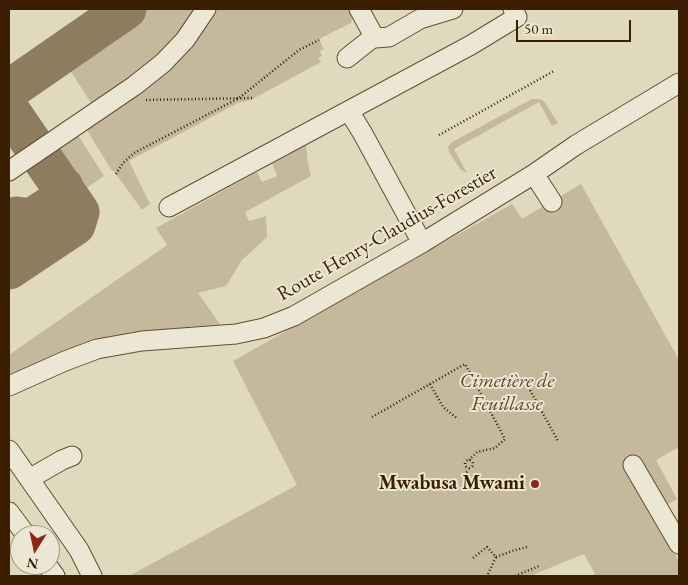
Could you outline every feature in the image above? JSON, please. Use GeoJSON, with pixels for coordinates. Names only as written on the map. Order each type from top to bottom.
{"type":"FeatureCollection","features":[{"type":"Feature","properties":{"kind":"street"},"geometry":{"type":"LineString","coordinates":[[9,171],[134,86],[163,64],[185,40],[206,9]]}},
{"type":"Feature","properties":{"kind":"street"},"geometry":{"type":"LineString","coordinates":[[359,9],[375,38]]}},
{"type":"Feature","properties":{"kind":"street"},"geometry":{"type":"LineString","coordinates":[[347,58],[375,38],[389,37],[420,20],[449,9]]}},
{"type":"Feature","properties":{"kind":"street"},"geometry":{"type":"LineString","coordinates":[[169,207],[471,45],[517,17],[513,9]]}},
{"type":"Feature","properties":{"kind":"street","name":"Route Henry-Claudius-Forestier"},"geometry":{"type":"LineString","coordinates":[[9,386],[65,361],[104,347],[142,341],[236,334],[264,328],[294,316],[422,242],[679,83]]}},
{"type":"Feature","properties":{"kind":"street"},"geometry":{"type":"LineString","coordinates":[[349,111],[422,242]]}},
{"type":"Feature","properties":{"kind":"street"},"geometry":{"type":"LineString","coordinates":[[534,174],[552,202]]}},
{"type":"Feature","properties":{"kind":"street"},"geometry":{"type":"LineString","coordinates":[[9,450],[78,550],[92,576]]}},
{"type":"Feature","properties":{"kind":"street"},"geometry":{"type":"LineString","coordinates":[[29,479],[72,456]]}},
{"type":"Feature","properties":{"kind":"street"},"geometry":{"type":"LineString","coordinates":[[633,465],[679,544]]}},
{"type":"Feature","properties":{"kind":"street"},"geometry":{"type":"LineString","coordinates":[[9,512],[19,525]]}},
{"type":"Feature","properties":{"kind":"path"},"geometry":{"type":"LineString","coordinates":[[116,174],[123,162],[134,154],[239,98],[300,50],[319,40]]}},
{"type":"Feature","properties":{"kind":"path"},"geometry":{"type":"LineString","coordinates":[[438,135],[554,71]]}},
{"type":"Feature","properties":{"kind":"path"},"geometry":{"type":"LineString","coordinates":[[146,100],[254,98]]}},
{"type":"Feature","properties":{"kind":"path"},"geometry":{"type":"LineString","coordinates":[[372,417],[465,364],[505,439],[494,448],[477,452],[465,463],[468,468],[464,479]]}},
{"type":"Feature","properties":{"kind":"path"},"geometry":{"type":"LineString","coordinates":[[525,381],[558,441]]}},
{"type":"Feature","properties":{"kind":"path"},"geometry":{"type":"LineString","coordinates":[[430,384],[443,407],[458,419]]}},
{"type":"Feature","properties":{"kind":"path"},"geometry":{"type":"LineString","coordinates":[[473,558],[487,547],[496,557]]}},
{"type":"Feature","properties":{"kind":"path"},"geometry":{"type":"LineString","coordinates":[[487,576],[496,557],[528,547]]}},
{"type":"Feature","properties":{"kind":"path"},"geometry":{"type":"LineString","coordinates":[[515,576],[539,566]]}},
{"type":"Feature","properties":{"kind":"green space"},"geometry":{"type":"Polygon","coordinates":[[[132,9],[194,9],[180,33],[161,54],[91,103],[66,64],[85,50],[82,42],[132,9]]]}},
{"type":"Feature","properties":{"kind":"green space"},"geometry":{"type":"Polygon","coordinates":[[[214,9],[350,9],[353,16],[351,23],[319,39],[324,49],[320,51],[322,56],[318,58],[321,62],[251,100],[238,103],[129,161],[150,204],[142,210],[112,171],[85,127],[214,9]]]}},
{"type":"Feature","properties":{"kind":"green space"},"geometry":{"type":"Polygon","coordinates":[[[532,99],[544,101],[558,123],[552,126],[539,102],[454,149],[467,173],[460,169],[449,152],[448,147],[452,142],[532,99]]]}},
{"type":"Feature","properties":{"kind":"green space"},"geometry":{"type":"Polygon","coordinates":[[[78,135],[104,176],[81,192],[53,150],[78,135]]]}},
{"type":"Feature","properties":{"kind":"green space"},"geometry":{"type":"Polygon","coordinates":[[[306,144],[311,176],[245,212],[249,221],[266,216],[267,237],[242,260],[226,286],[198,293],[222,327],[97,341],[9,375],[9,355],[167,245],[156,228],[257,172],[262,182],[277,176],[272,163],[306,144]]]}},
{"type":"Feature","properties":{"kind":"green space","name":"Cimetière de Feuillasse"},"geometry":{"type":"Polygon","coordinates":[[[581,184],[679,360],[679,447],[656,460],[677,499],[652,513],[679,562],[679,576],[596,576],[584,554],[530,576],[129,576],[297,485],[233,361],[512,204],[522,219],[581,184]]]}},
{"type":"Feature","properties":{"kind":"taxiway"},"geometry":{"type":"LineString","coordinates":[[9,90],[126,9]]}},
{"type":"Feature","properties":{"kind":"taxiway"},"geometry":{"type":"LineString","coordinates":[[9,110],[79,212],[75,225],[9,269]]}},
{"type":"Feature","properties":{"kind":"taxiway"},"geometry":{"type":"LineString","coordinates":[[9,235],[15,230],[17,217],[31,219],[59,201],[63,187]]}},
{"type":"Feature","properties":{"kind":"place","name":"Mwabusa Mwami"},"geometry":{"type":"Point","coordinates":[535,484]}}]}
